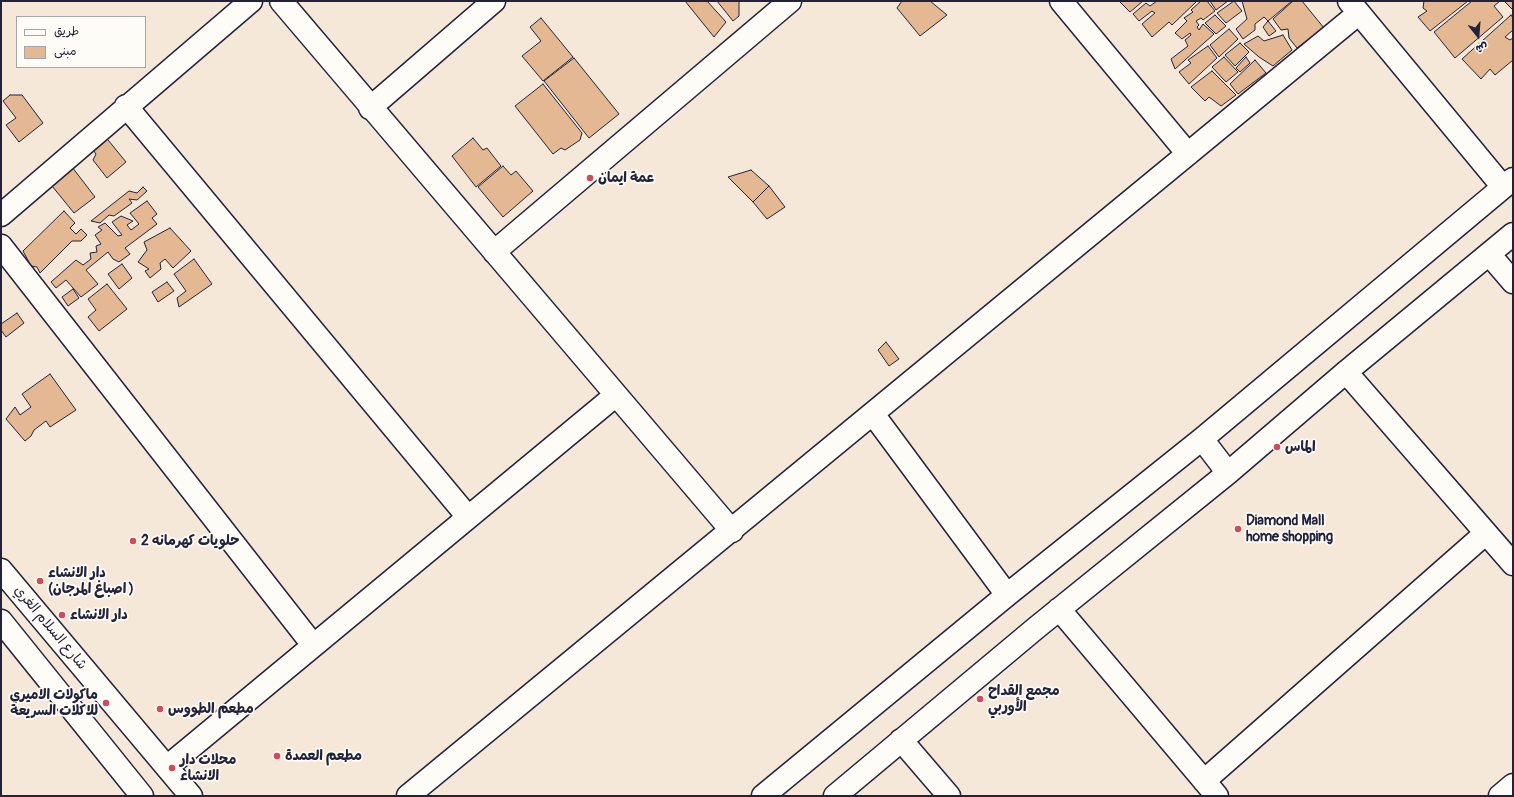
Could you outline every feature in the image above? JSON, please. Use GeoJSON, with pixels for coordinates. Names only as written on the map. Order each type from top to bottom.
{"type":"FeatureCollection","features":[{"type":"Feature","properties":{"kind":"street"},"geometry":{"type":"LineString","coordinates":[[1,215],[126,106],[251,1]]}},
{"type":"Feature","properties":{"kind":"street"},"geometry":{"type":"LineString","coordinates":[[281,1],[370,108],[732,531]]}},
{"type":"Feature","properties":{"kind":"street"},"geometry":{"type":"LineString","coordinates":[[370,108],[494,1]]}},
{"type":"Feature","properties":{"kind":"street"},"geometry":{"type":"LineString","coordinates":[[494,252],[790,1]]}},
{"type":"Feature","properties":{"kind":"street"},"geometry":{"type":"LineString","coordinates":[[1062,1],[1188,154]]}},
{"type":"Feature","properties":{"kind":"street"},"geometry":{"type":"LineString","coordinates":[[408,796],[732,531],[1188,154],[1354,7],[1508,183],[1202,439],[1008,595],[763,796]]}},
{"type":"Feature","properties":{"kind":"street"},"geometry":{"type":"LineString","coordinates":[[126,106],[468,517]]}},
{"type":"Feature","properties":{"kind":"street"},"geometry":{"type":"LineString","coordinates":[[835,796],[1059,609],[1228,473],[1346,372],[1513,234]]}},
{"type":"Feature","properties":{"kind":"street"},"geometry":{"type":"LineString","coordinates":[[1,246],[313,645]]}},
{"type":"Feature","properties":{"kind":"street"},"geometry":{"type":"LineString","coordinates":[[1490,254],[1513,282]]}},
{"type":"Feature","properties":{"kind":"street"},"geometry":{"type":"LineString","coordinates":[[1346,372],[1513,564]]}},
{"type":"Feature","properties":{"kind":"street"},"geometry":{"type":"LineString","coordinates":[[167,767],[616,395]]}},
{"type":"Feature","properties":{"kind":"street"},"geometry":{"type":"LineString","coordinates":[[873,414],[1008,595]]}},
{"type":"Feature","properties":{"kind":"street"},"geometry":{"type":"LineString","coordinates":[[1202,439],[1228,473]]}},
{"type":"Feature","properties":{"kind":"street"},"geometry":{"type":"LineString","coordinates":[[1059,609],[1211,788],[1486,533]]}},
{"type":"Feature","properties":{"kind":"street","name":"شارع السلام الغري"},"geometry":{"type":"LineString","coordinates":[[3,576],[191,796]]}},
{"type":"Feature","properties":{"kind":"street"},"geometry":{"type":"LineString","coordinates":[[1,621],[142,796]]}},
{"type":"Feature","properties":{"kind":"street"},"geometry":{"type":"LineString","coordinates":[[901,740],[949,796]]}},
{"type":"Feature","properties":{"kind":"street"},"geometry":{"type":"LineString","coordinates":[[1500,796],[1513,785]]}},
{"type":"Feature","properties":{"kind":"building"},"geometry":{"type":"Polygon","coordinates":[[[685,1],[707,1],[726,22],[714,37],[685,1]]]}},
{"type":"Feature","properties":{"kind":"building"},"geometry":{"type":"Polygon","coordinates":[[[717,1],[739,1],[739,16],[733,21],[717,1]]]}},
{"type":"Feature","properties":{"kind":"building"},"geometry":{"type":"Polygon","coordinates":[[[902,1],[930,1],[947,15],[920,36],[897,8],[902,1]]]}},
{"type":"Feature","properties":{"kind":"building"},"geometry":{"type":"Polygon","coordinates":[[[1119,1],[1143,1],[1130,12],[1119,1]]]}},
{"type":"Feature","properties":{"kind":"building"},"geometry":{"type":"Polygon","coordinates":[[[1157,1],[1197,1],[1172,25],[1169,22],[1152,37],[1142,24],[1155,13],[1152,11],[1139,21],[1133,14],[1146,3],[1150,6],[1157,1]]]}},
{"type":"Feature","properties":{"kind":"building"},"geometry":{"type":"Polygon","coordinates":[[[1201,1],[1207,1],[1215,11],[1203,20],[1201,18],[1196,21],[1199,25],[1197,27],[1199,30],[1203,24],[1214,34],[1175,69],[1171,59],[1188,46],[1185,40],[1191,35],[1190,33],[1182,39],[1175,33],[1187,21],[1184,18],[1193,12],[1191,10],[1201,1]]]}},
{"type":"Feature","properties":{"kind":"building"},"geometry":{"type":"Polygon","coordinates":[[[1210,1],[1228,1],[1216,10],[1210,1]]]}},
{"type":"Feature","properties":{"kind":"building"},"geometry":{"type":"Polygon","coordinates":[[[1234,1],[1242,11],[1226,23],[1217,13],[1234,1]]]}},
{"type":"Feature","properties":{"kind":"building"},"geometry":{"type":"Polygon","coordinates":[[[1242,1],[1292,1],[1268,21],[1264,17],[1255,24],[1255,30],[1243,39],[1236,29],[1247,19],[1242,1]]]}},
{"type":"Feature","properties":{"kind":"building"},"geometry":{"type":"Polygon","coordinates":[[[1293,1],[1302,1],[1324,28],[1297,48],[1289,38],[1288,29],[1281,30],[1273,19],[1293,1]]]}},
{"type":"Feature","properties":{"kind":"building"},"geometry":{"type":"Polygon","coordinates":[[[1424,1],[1468,1],[1430,31],[1418,17],[1427,11],[1423,8],[1424,1]]]}},
{"type":"Feature","properties":{"kind":"building"},"geometry":{"type":"Polygon","coordinates":[[[1472,1],[1500,1],[1494,6],[1503,17],[1455,58],[1434,32],[1472,1]]]}},
{"type":"Feature","properties":{"kind":"building"},"geometry":{"type":"Polygon","coordinates":[[[1504,1],[1513,1],[1513,8],[1512,9],[1504,1]]]}},
{"type":"Feature","properties":{"kind":"building"},"geometry":{"type":"Polygon","coordinates":[[[1215,15],[1226,26],[1216,34],[1205,23],[1215,15]]]}},
{"type":"Feature","properties":{"kind":"building"},"geometry":{"type":"Polygon","coordinates":[[[1511,15],[1513,18],[1513,30],[1505,37],[1510,40],[1513,38],[1513,60],[1495,75],[1490,69],[1481,79],[1462,59],[1511,15]]]}},
{"type":"Feature","properties":{"kind":"building"},"geometry":{"type":"Polygon","coordinates":[[[541,18],[573,57],[543,81],[522,56],[541,41],[530,27],[541,18]]]}},
{"type":"Feature","properties":{"kind":"building"},"geometry":{"type":"Polygon","coordinates":[[[1268,21],[1276,31],[1269,36],[1263,27],[1268,21]]]}},
{"type":"Feature","properties":{"kind":"building"},"geometry":{"type":"Polygon","coordinates":[[[1229,29],[1238,39],[1219,57],[1210,45],[1229,29]]]}},
{"type":"Feature","properties":{"kind":"building"},"geometry":{"type":"Polygon","coordinates":[[[1283,35],[1292,50],[1273,66],[1259,57],[1244,44],[1258,36],[1264,41],[1283,35]]]}},
{"type":"Feature","properties":{"kind":"building"},"geometry":{"type":"Polygon","coordinates":[[[1240,43],[1249,52],[1235,66],[1225,55],[1240,43]]]}},
{"type":"Feature","properties":{"kind":"building"},"geometry":{"type":"Polygon","coordinates":[[[1208,46],[1217,58],[1189,84],[1179,72],[1191,63],[1188,60],[1208,46]]]}},
{"type":"Feature","properties":{"kind":"building"},"geometry":{"type":"Polygon","coordinates":[[[1224,57],[1238,72],[1226,82],[1212,67],[1224,57]]]}},
{"type":"Feature","properties":{"kind":"building"},"geometry":{"type":"Polygon","coordinates":[[[1246,57],[1250,63],[1240,72],[1236,68],[1246,57]]]}},
{"type":"Feature","properties":{"kind":"building"},"geometry":{"type":"Polygon","coordinates":[[[574,58],[619,114],[589,138],[544,81],[574,58]]]}},
{"type":"Feature","properties":{"kind":"building"},"geometry":{"type":"Polygon","coordinates":[[[1255,60],[1266,73],[1238,94],[1230,84],[1255,60]]]}},
{"type":"Feature","properties":{"kind":"building"},"geometry":{"type":"Polygon","coordinates":[[[1212,71],[1236,95],[1221,106],[1209,97],[1205,101],[1191,87],[1212,71]]]}},
{"type":"Feature","properties":{"kind":"building"},"geometry":{"type":"Polygon","coordinates":[[[543,84],[582,133],[580,140],[565,150],[561,148],[553,154],[515,106],[543,84]]]}},
{"type":"Feature","properties":{"kind":"building"},"geometry":{"type":"Polygon","coordinates":[[[10,95],[22,95],[43,123],[19,142],[6,125],[16,118],[3,101],[10,95]]]}},
{"type":"Feature","properties":{"kind":"building"},"geometry":{"type":"Polygon","coordinates":[[[104,135],[126,162],[107,178],[93,160],[96,154],[90,146],[104,135]]]}},
{"type":"Feature","properties":{"kind":"building"},"geometry":{"type":"Polygon","coordinates":[[[473,138],[483,150],[487,148],[501,166],[476,187],[452,156],[473,138]]]}},
{"type":"Feature","properties":{"kind":"building"},"geometry":{"type":"Polygon","coordinates":[[[69,163],[95,197],[74,213],[52,186],[58,181],[54,175],[69,163]]]}},
{"type":"Feature","properties":{"kind":"building"},"geometry":{"type":"Polygon","coordinates":[[[503,166],[511,175],[516,171],[533,191],[503,217],[478,187],[503,166]]]}},
{"type":"Feature","properties":{"kind":"building"},"geometry":{"type":"Polygon","coordinates":[[[751,170],[769,186],[753,202],[728,177],[751,170]]]}},
{"type":"Feature","properties":{"kind":"building"},"geometry":{"type":"Polygon","coordinates":[[[769,186],[785,207],[767,219],[753,202],[769,186]]]}},
{"type":"Feature","properties":{"kind":"building"},"geometry":{"type":"Polygon","coordinates":[[[143,187],[147,191],[137,200],[129,199],[132,203],[114,216],[109,215],[100,223],[91,221],[129,191],[137,193],[143,187]]]}},
{"type":"Feature","properties":{"kind":"building"},"geometry":{"type":"Polygon","coordinates":[[[147,201],[157,214],[152,218],[157,224],[125,248],[130,254],[119,262],[113,259],[108,252],[86,270],[98,284],[81,297],[66,280],[56,288],[51,282],[76,260],[83,265],[91,259],[90,253],[97,252],[96,246],[101,244],[95,235],[102,230],[98,227],[105,223],[118,236],[122,235],[112,222],[121,216],[133,221],[127,225],[131,230],[139,224],[130,213],[147,201]]]}},
{"type":"Feature","properties":{"kind":"building"},"geometry":{"type":"Polygon","coordinates":[[[64,211],[75,223],[70,228],[76,234],[81,229],[87,235],[81,241],[72,241],[40,273],[37,267],[31,266],[23,251],[64,211]]]}},
{"type":"Feature","properties":{"kind":"building"},"geometry":{"type":"Polygon","coordinates":[[[170,228],[191,251],[173,268],[165,259],[160,263],[161,269],[150,278],[145,271],[149,269],[138,262],[147,250],[144,242],[170,228]]]}},
{"type":"Feature","properties":{"kind":"building"},"geometry":{"type":"Polygon","coordinates":[[[194,259],[212,284],[179,307],[177,298],[186,291],[174,274],[194,259]]]}},
{"type":"Feature","properties":{"kind":"building"},"geometry":{"type":"Polygon","coordinates":[[[122,264],[132,278],[119,289],[108,274],[122,264]]]}},
{"type":"Feature","properties":{"kind":"building"},"geometry":{"type":"Polygon","coordinates":[[[167,282],[174,291],[158,302],[152,292],[167,282]]]}},
{"type":"Feature","properties":{"kind":"building"},"geometry":{"type":"Polygon","coordinates":[[[107,284],[127,309],[99,331],[88,317],[96,310],[88,299],[107,284]]]}},
{"type":"Feature","properties":{"kind":"building"},"geometry":{"type":"Polygon","coordinates":[[[73,289],[79,298],[68,306],[62,297],[73,289]]]}},
{"type":"Feature","properties":{"kind":"building"},"geometry":{"type":"Polygon","coordinates":[[[17,313],[24,323],[6,337],[1,330],[1,324],[17,313]]]}},
{"type":"Feature","properties":{"kind":"building"},"geometry":{"type":"Polygon","coordinates":[[[886,342],[899,359],[889,366],[878,350],[886,342]]]}},
{"type":"Feature","properties":{"kind":"building"},"geometry":{"type":"Polygon","coordinates":[[[50,374],[76,410],[50,427],[46,421],[34,430],[31,436],[25,441],[6,419],[15,407],[20,415],[31,407],[22,394],[50,374]]]}},
{"type":"Feature","properties":{"kind":"place","name":"عمة ايمان"},"geometry":{"type":"Point","coordinates":[590,178]}},
{"type":"Feature","properties":{"kind":"place","name":"الماس"},"geometry":{"type":"Point","coordinates":[1277,447]}},
{"type":"Feature","properties":{"kind":"place","name":"Diamond Mall home shopping"},"geometry":{"type":"Point","coordinates":[1238,529]}},
{"type":"Feature","properties":{"kind":"place","name":"حلويات كهرمانه 2"},"geometry":{"type":"Point","coordinates":[133,541]}},
{"type":"Feature","properties":{"kind":"place","name":"دار الانشاء (اصباغ المرجان )"},"geometry":{"type":"Point","coordinates":[40,581]}},
{"type":"Feature","properties":{"kind":"place","name":"دار الانشاء"},"geometry":{"type":"Point","coordinates":[62,615]}},
{"type":"Feature","properties":{"kind":"place","name":"مجمع القداح الأوربي"},"geometry":{"type":"Point","coordinates":[980,699]}},
{"type":"Feature","properties":{"kind":"place","name":"ماكولات الاميري للاكلات السريعة"},"geometry":{"type":"Point","coordinates":[106,703]}},
{"type":"Feature","properties":{"kind":"place","name":"مطعم الطووس"},"geometry":{"type":"Point","coordinates":[160,709]}},
{"type":"Feature","properties":{"kind":"place","name":"مطعم العمدة"},"geometry":{"type":"Point","coordinates":[277,756]}},
{"type":"Feature","properties":{"kind":"place","name":"محلات دار الانشاء"},"geometry":{"type":"Point","coordinates":[172,768]}}]}
